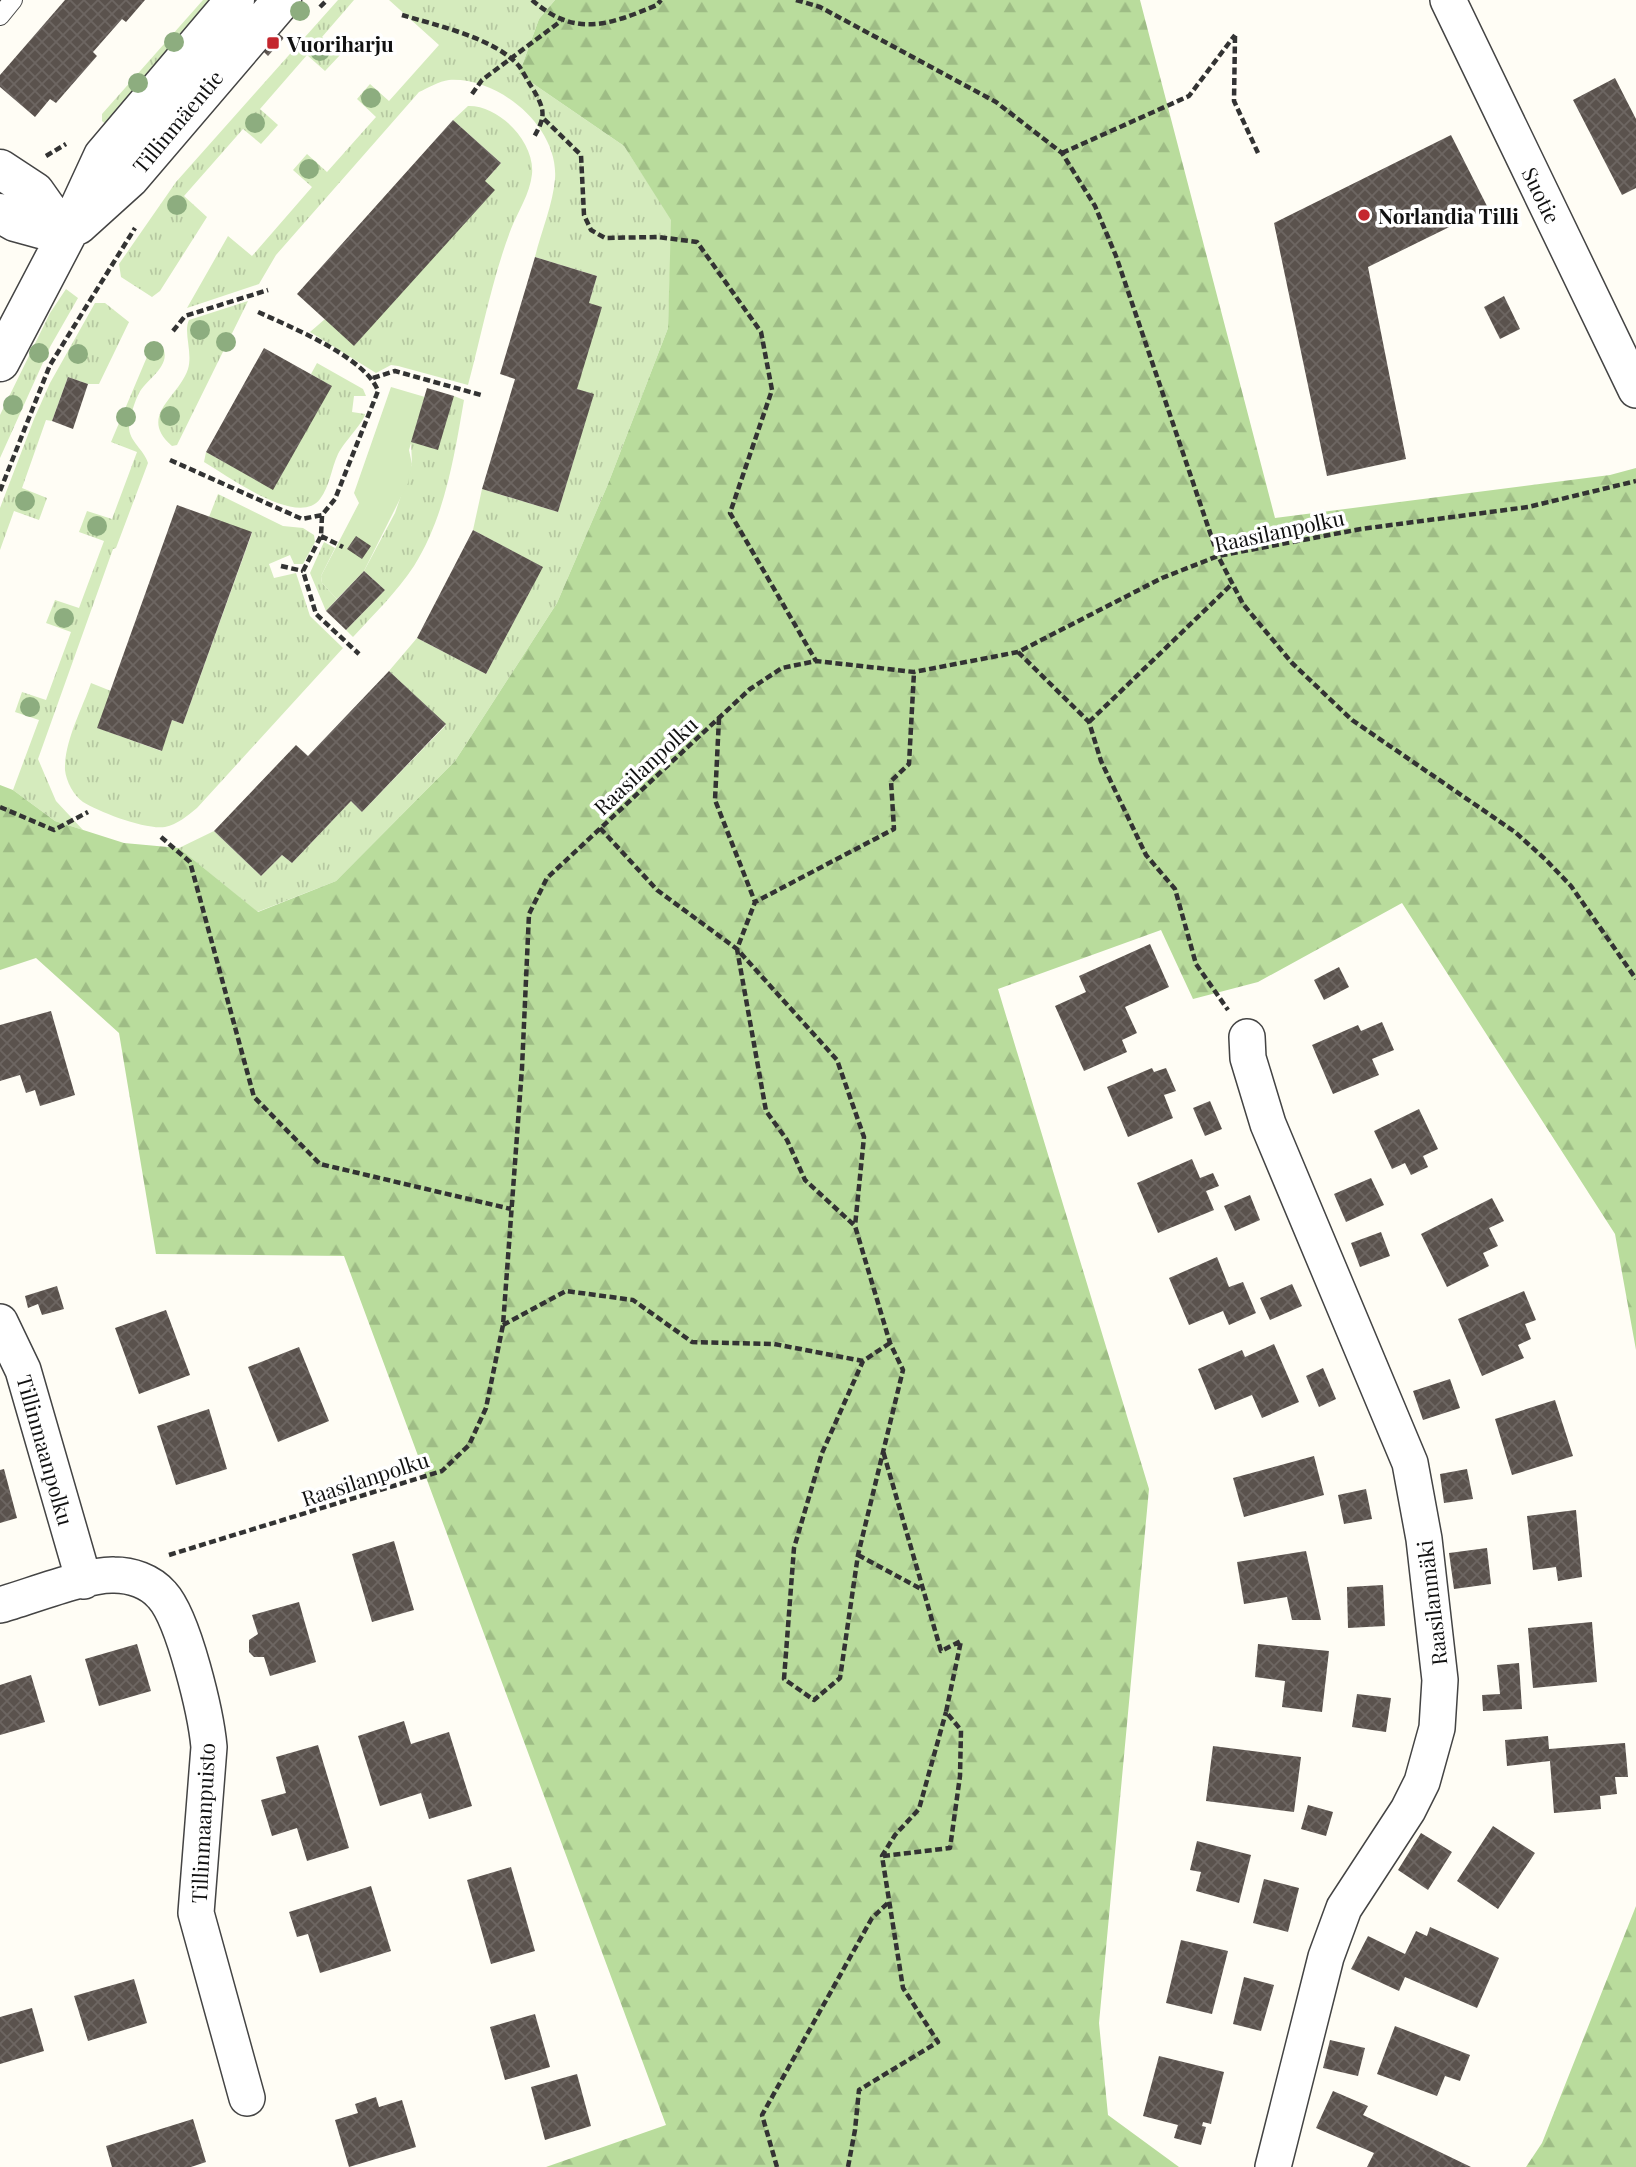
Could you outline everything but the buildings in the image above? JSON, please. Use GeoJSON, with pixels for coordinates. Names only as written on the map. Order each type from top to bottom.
{"type":"FeatureCollection","features":[{"type":"Feature","properties":{"kind":"street","name":"Tillinmäentie"},"geometry":{"type":"LineString","coordinates":[[0,362],[66,236],[103,156],[235,0]]}},
{"type":"Feature","properties":{"kind":"street","name":"Suotie"},"geometry":{"type":"LineString","coordinates":[[1448,0],[1636,390]]}},
{"type":"Feature","properties":{"kind":"street","name":"Tillinmäentie"},"geometry":{"type":"LineString","coordinates":[[66,236],[130,178],[300,5]]}},
{"type":"Feature","properties":{"kind":"street"},"geometry":{"type":"LineString","coordinates":[[0,169],[35,192],[66,236]]}},
{"type":"Feature","properties":{"kind":"street"},"geometry":{"type":"LineString","coordinates":[[0,213],[15,222],[66,236]]}},
{"type":"Feature","properties":{"kind":"street","name":"Raasilanmäki"},"geometry":{"type":"LineString","coordinates":[[1247,1037],[1248,1058],[1268,1124],[1410,1463],[1424,1539],[1440,1680],[1437,1728],[1422,1782],[1408,1810],[1344,1908],[1326,1957],[1273,2167]]}},
{"type":"Feature","properties":{"kind":"street","name":"Tillinmaanpolku"},"geometry":{"type":"LineString","coordinates":[[0,1322],[23,1370],[84,1581]]}},
{"type":"Feature","properties":{"kind":"street","name":"Tillinmaanpuisto"},"geometry":{"type":"LineString","coordinates":[[0,1605],[112,1575],[140,1579],[162,1594],[174,1614],[207,1724],[209,1757],[196,1913],[247,2098]]}},
{"type":"Feature","properties":{"kind":"lane"},"geometry":{"type":"LineString","coordinates":[[0,16],[13,0]]}},
{"type":"Feature","properties":{"kind":"path"},"geometry":{"type":"LineString","coordinates":[[300,5],[327,0]]}},
{"type":"Feature","properties":{"kind":"path"},"geometry":{"type":"LineString","coordinates":[[532,0],[561,21],[595,25],[620,20],[657,5],[661,0]]}},
{"type":"Feature","properties":{"kind":"path"},"geometry":{"type":"LineString","coordinates":[[796,0],[820,7],[996,102],[1062,153],[1095,206],[1116,256],[1218,556],[1243,604],[1292,663],[1352,720],[1515,832],[1545,859],[1571,886],[1636,979]]}},
{"type":"Feature","properties":{"kind":"path"},"geometry":{"type":"LineString","coordinates":[[402,15],[450,27],[519,66],[545,110],[544,119],[534,137]]}},
{"type":"Feature","properties":{"kind":"path"},"geometry":{"type":"LineString","coordinates":[[472,94],[482,80],[561,21]]}},
{"type":"Feature","properties":{"kind":"path"},"geometry":{"type":"LineString","coordinates":[[1062,153],[1189,96],[1235,35],[1234,101],[1258,153]]}},
{"type":"Feature","properties":{"kind":"path"},"geometry":{"type":"LineString","coordinates":[[544,119],[581,155],[584,215],[591,230],[605,238],[658,237],[697,242],[761,332],[772,390],[730,513],[816,661]]}},
{"type":"Feature","properties":{"kind":"path"},"geometry":{"type":"LineString","coordinates":[[0,491],[50,365],[140,220]]}},
{"type":"Feature","properties":{"kind":"path"},"geometry":{"type":"LineString","coordinates":[[173,331],[184,316],[268,290]]}},
{"type":"Feature","properties":{"kind":"path"},"geometry":{"type":"LineString","coordinates":[[256,311],[336,352],[373,378],[377,391],[335,499],[322,515],[321,536],[303,571],[316,614],[359,654]]}},
{"type":"Feature","properties":{"kind":"path"},"geometry":{"type":"LineString","coordinates":[[373,378],[395,371],[481,395]]}},
{"type":"Feature","properties":{"kind":"path"},"geometry":{"type":"LineString","coordinates":[[170,460],[302,519],[322,515]]}},
{"type":"Feature","properties":{"kind":"path","name":"Raasilanpolku"},"geometry":{"type":"LineString","coordinates":[[166,1556],[442,1471],[469,1446],[486,1408],[503,1325],[529,914],[547,878],[750,689],[782,668],[816,661],[914,672],[1018,652],[1162,578],[1218,556],[1361,529],[1528,507],[1636,481]]}},
{"type":"Feature","properties":{"kind":"path"},"geometry":{"type":"LineString","coordinates":[[321,536],[343,547]]}},
{"type":"Feature","properties":{"kind":"path"},"geometry":{"type":"LineString","coordinates":[[281,566],[303,571]]}},
{"type":"Feature","properties":{"kind":"path"},"geometry":{"type":"LineString","coordinates":[[1089,722],[1233,584]]}},
{"type":"Feature","properties":{"kind":"path"},"geometry":{"type":"LineString","coordinates":[[1018,652],[1089,722],[1101,761],[1146,855],[1175,889],[1196,964],[1247,1037]]}},
{"type":"Feature","properties":{"kind":"path"},"geometry":{"type":"LineString","coordinates":[[855,1226],[805,1180],[787,1140],[766,1111],[737,949],[755,902],[894,829],[891,781],[909,764],[914,672]]}},
{"type":"Feature","properties":{"kind":"path"},"geometry":{"type":"LineString","coordinates":[[719,717],[715,800],[755,902]]}},
{"type":"Feature","properties":{"kind":"path"},"geometry":{"type":"LineString","coordinates":[[0,807],[54,830],[88,812]]}},
{"type":"Feature","properties":{"kind":"path"},"geometry":{"type":"LineString","coordinates":[[600,828],[657,890],[737,949],[837,1060],[864,1137],[855,1226],[890,1343],[903,1370],[858,1555],[840,1678],[814,1700],[784,1679],[794,1548],[822,1453],[863,1361],[890,1343]]}},
{"type":"Feature","properties":{"kind":"path"},"geometry":{"type":"LineString","coordinates":[[161,837],[190,862],[254,1097],[320,1164],[511,1209]]}},
{"type":"Feature","properties":{"kind":"path"},"geometry":{"type":"LineString","coordinates":[[503,1325],[566,1291],[632,1300],[692,1342],[774,1343],[863,1361]]}},
{"type":"Feature","properties":{"kind":"path"},"geometry":{"type":"LineString","coordinates":[[848,2167],[859,2090],[938,2042],[903,1988],[882,1856],[895,1835],[919,1810],[946,1712],[961,1641],[941,1651],[883,1449]]}},
{"type":"Feature","properties":{"kind":"path"},"geometry":{"type":"LineString","coordinates":[[858,1555],[923,1591]]}},
{"type":"Feature","properties":{"kind":"path"},"geometry":{"type":"LineString","coordinates":[[882,1856],[950,1848],[960,1776],[961,1730],[946,1712]]}},
{"type":"Feature","properties":{"kind":"path"},"geometry":{"type":"LineString","coordinates":[[777,2167],[762,2115],[872,1918],[889,1902]]}},
{"type":"Feature","properties":{"kind":"green space"},"geometry":{"type":"Polygon","coordinates":[[[203,0],[220,0],[109,127],[102,121],[102,114],[203,0]]]}},
{"type":"Feature","properties":{"kind":"green space"},"geometry":{"type":"Polygon","coordinates":[[[338,0],[354,0],[322,37],[341,54],[325,71],[307,55],[260,109],[278,125],[261,144],[243,129],[184,196],[207,217],[160,291],[152,297],[121,277],[119,264],[176,182],[338,0]]]}},
{"type":"Feature","properties":{"kind":"green space"},"geometry":{"type":"Polygon","coordinates":[[[389,0],[555,0],[539,19],[519,74],[624,146],[672,220],[668,328],[608,484],[557,603],[455,761],[336,881],[257,912],[179,848],[214,831],[261,876],[282,855],[292,863],[351,801],[362,812],[446,725],[389,671],[417,638],[486,674],[542,567],[473,530],[482,489],[558,512],[593,395],[577,389],[589,303],[597,276],[535,257],[554,189],[554,160],[547,141],[536,124],[506,96],[468,81],[449,80],[419,92],[276,255],[259,284],[187,308],[228,236],[252,256],[312,187],[293,170],[307,154],[327,172],[376,117],[357,99],[370,84],[389,101],[439,45],[389,0]]]}},
{"type":"Feature","properties":{"kind":"green space"},"geometry":{"type":"Polygon","coordinates":[[[555,0],[1140,0],[1275,518],[1610,475],[1636,468],[1636,1350],[1615,1234],[1402,903],[1258,982],[1193,999],[1161,930],[998,989],[1149,1489],[1099,2023],[1108,2115],[1179,2167],[546,2167],[666,2125],[344,1256],[156,1254],[119,1033],[36,958],[0,970],[0,785],[13,790],[55,821],[124,843],[179,848],[258,912],[336,881],[455,761],[557,603],[608,484],[668,328],[671,220],[624,146],[519,74],[539,19],[555,0]]]}},
{"type":"Feature","properties":{"kind":"green space"},"geometry":{"type":"Polygon","coordinates":[[[468,106],[492,112],[513,128],[528,150],[532,174],[498,267],[468,385],[391,365],[376,373],[310,332],[485,181],[501,163],[453,120],[468,106]]]}},
{"type":"Feature","properties":{"kind":"green space"},"geometry":{"type":"Polygon","coordinates":[[[66,289],[78,298],[50,347],[0,458],[0,415],[50,313],[66,289]]]}},
{"type":"Feature","properties":{"kind":"green space"},"geometry":{"type":"Polygon","coordinates":[[[248,301],[177,445],[172,446],[162,435],[158,425],[159,416],[188,369],[189,320],[248,301]]]}},
{"type":"Feature","properties":{"kind":"green space"},"geometry":{"type":"Polygon","coordinates":[[[95,303],[105,303],[129,322],[99,384],[88,384],[68,377],[52,421],[46,420],[22,488],[47,498],[39,520],[14,511],[0,550],[0,508],[34,419],[50,383],[95,303]]]}},
{"type":"Feature","properties":{"kind":"green space"},"geometry":{"type":"Polygon","coordinates":[[[160,343],[165,358],[139,393],[129,425],[131,436],[148,463],[116,548],[113,549],[38,759],[56,801],[83,830],[55,821],[13,790],[39,720],[15,712],[22,692],[46,700],[71,632],[46,623],[55,600],[79,608],[104,541],[79,532],[87,511],[112,519],[137,452],[111,442],[152,345],[160,343]]]}},
{"type":"Feature","properties":{"kind":"green space"},"geometry":{"type":"Polygon","coordinates":[[[317,363],[363,389],[366,396],[354,396],[352,412],[365,414],[338,454],[320,499],[310,506],[280,504],[245,488],[204,462],[206,452],[273,489],[331,386],[311,374],[317,363]]]}},
{"type":"Feature","properties":{"kind":"green space"},"geometry":{"type":"Polygon","coordinates":[[[391,387],[425,397],[409,450],[412,464],[408,483],[364,571],[337,599],[322,583],[321,576],[359,503],[354,493],[391,387]]]}},
{"type":"Feature","properties":{"kind":"green space"},"geometry":{"type":"Polygon","coordinates":[[[454,396],[464,400],[452,465],[441,507],[425,547],[407,576],[353,637],[346,630],[385,590],[364,571],[395,513],[412,464],[411,442],[454,396]]]}},
{"type":"Feature","properties":{"kind":"green space"},"geometry":{"type":"Polygon","coordinates":[[[218,494],[283,526],[303,528],[314,535],[315,542],[303,564],[294,564],[290,555],[269,564],[274,578],[296,573],[310,616],[343,648],[197,808],[170,826],[146,826],[111,815],[80,799],[71,788],[66,774],[67,748],[91,683],[111,691],[98,728],[161,751],[172,720],[183,724],[252,533],[209,517],[218,494]]]}},
{"type":"Feature","properties":{"kind":"green space"},"geometry":{"type":"Polygon","coordinates":[[[324,542],[335,548],[321,576],[322,583],[337,599],[326,611],[310,573],[324,542]]]}},
{"type":"Feature","properties":{"kind":"green space"},"geometry":{"type":"Polygon","coordinates":[[[1636,1906],[1636,2167],[1526,2167],[1542,2143],[1636,1906]]]}},
{"type":"Feature","properties":{"kind":"place","name":"Vuoriharju"},"geometry":{"type":"Point","coordinates":[273,43]}},
{"type":"Feature","properties":{"kind":"place","name":"Norlandia Tilli"},"geometry":{"type":"Point","coordinates":[1364,215]}}]}
